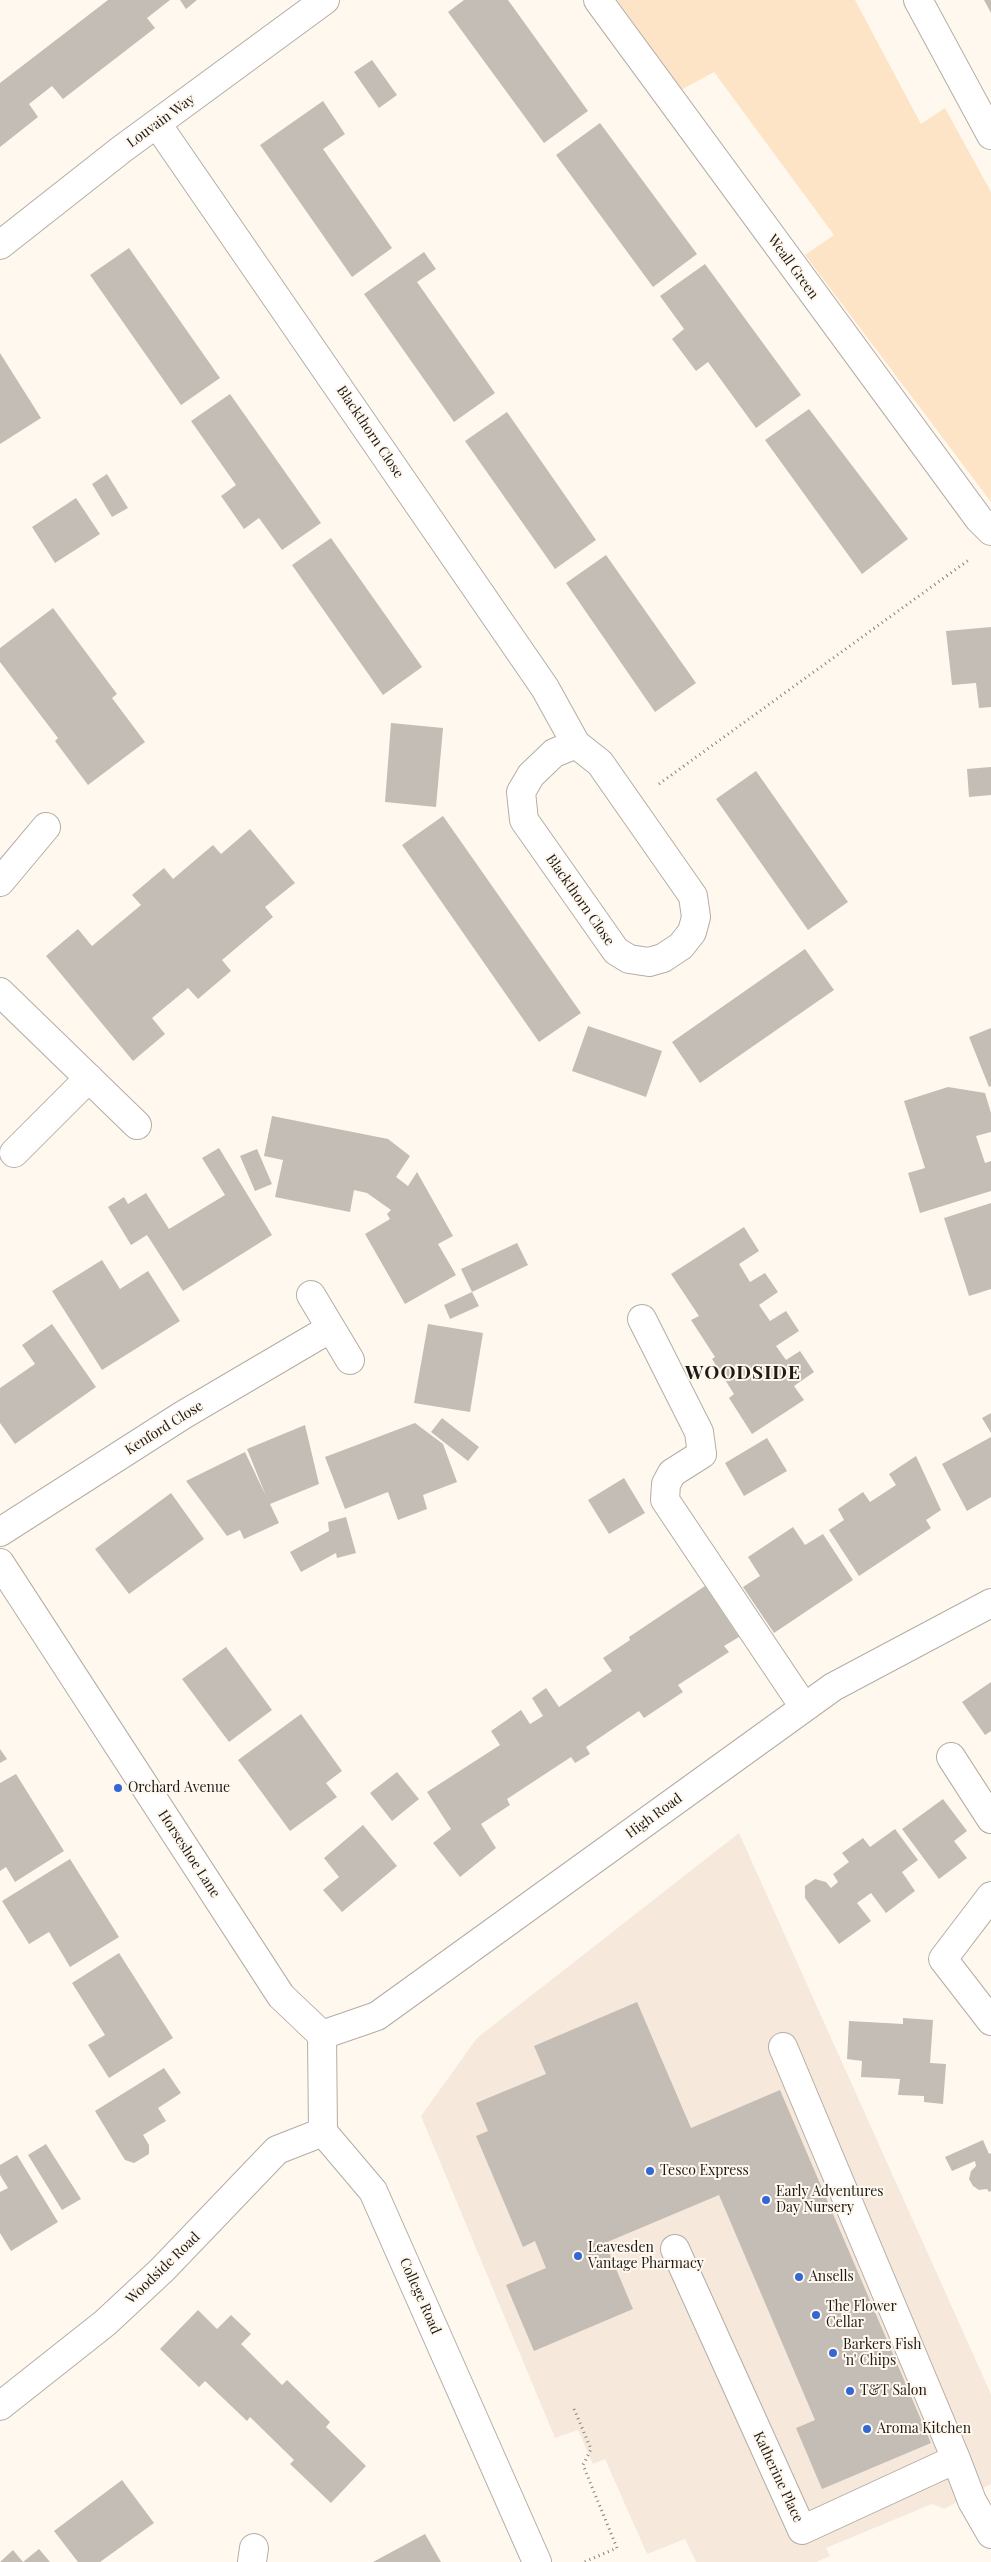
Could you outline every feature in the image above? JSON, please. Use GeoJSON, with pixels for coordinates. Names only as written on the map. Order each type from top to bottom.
{"type":"FeatureCollection","features":[{"type":"Feature","properties":{"kind":"street","name":"Louvain Way"},"geometry":{"type":"LineString","coordinates":[[0,245],[157,124],[325,0]]}},
{"type":"Feature","properties":{"kind":"street","name":"Weall Green"},"geometry":{"type":"LineString","coordinates":[[598,0],[973,511],[991,531]]}},
{"type":"Feature","properties":{"kind":"street"},"geometry":{"type":"LineString","coordinates":[[918,0],[991,134]]}},
{"type":"Feature","properties":{"kind":"street","name":"Blackthorn Close"},"geometry":{"type":"LineString","coordinates":[[157,124],[545,688],[576,744],[600,763],[693,896],[696,917],[692,932],[681,946],[663,958],[649,962],[630,959],[616,952],[524,820],[521,792],[531,775],[554,753],[576,744]]}},
{"type":"Feature","properties":{"kind":"street"},"geometry":{"type":"LineString","coordinates":[[0,882],[46,827]]}},
{"type":"Feature","properties":{"kind":"street"},"geometry":{"type":"LineString","coordinates":[[5,997],[137,1125]]}},
{"type":"Feature","properties":{"kind":"street"},"geometry":{"type":"LineString","coordinates":[[14,1153],[89,1078]]}},
{"type":"Feature","properties":{"kind":"street"},"geometry":{"type":"LineString","coordinates":[[311,1295],[350,1360]]}},
{"type":"Feature","properties":{"kind":"street"},"geometry":{"type":"LineString","coordinates":[[642,1319],[699,1432],[701,1446],[702,1454],[672,1473],[666,1484],[665,1500],[804,1707]]}},
{"type":"Feature","properties":{"kind":"street","name":"Kenford Close"},"geometry":{"type":"LineString","coordinates":[[0,1532],[183,1415],[331,1328]]}},
{"type":"Feature","properties":{"kind":"street","name":"Horseshoe Lane"},"geometry":{"type":"LineString","coordinates":[[0,1563],[281,1996],[322,2035]]}},
{"type":"Feature","properties":{"kind":"street","name":"High Road"},"geometry":{"type":"LineString","coordinates":[[322,2035],[377,2016],[833,1687],[991,1603]]}},
{"type":"Feature","properties":{"kind":"street"},"geometry":{"type":"LineString","coordinates":[[951,1757],[991,1819]]}},
{"type":"Feature","properties":{"kind":"street"},"geometry":{"type":"LineString","coordinates":[[991,1896],[943,1959],[991,2021]]}},
{"type":"Feature","properties":{"kind":"street"},"geometry":{"type":"LineString","coordinates":[[322,2035],[323,2132]]}},
{"type":"Feature","properties":{"kind":"street"},"geometry":{"type":"LineString","coordinates":[[783,2047],[972,2500],[991,2534]]}},
{"type":"Feature","properties":{"kind":"street","name":"Woodside Road"},"geometry":{"type":"LineString","coordinates":[[0,2406],[105,2323],[162,2270],[277,2150],[323,2132]]}},
{"type":"Feature","properties":{"kind":"street","name":"College Road"},"geometry":{"type":"LineString","coordinates":[[323,2132],[373,2191],[537,2562]]}},
{"type":"Feature","properties":{"kind":"street","name":"Katherine Place"},"geometry":{"type":"LineString","coordinates":[[675,2249],[802,2530],[956,2459]]}},
{"type":"Feature","properties":{"kind":"path"},"geometry":{"type":"LineString","coordinates":[[629,805],[976,555]]}},
{"type":"Feature","properties":{"kind":"path"},"geometry":{"type":"LineString","coordinates":[[574,2409],[591,2449],[583,2465],[617,2548],[584,2562]]}},
{"type":"Feature","properties":{"kind":"shaded area"},"geometry":{"type":"Polygon","coordinates":[[[617,0],[855,0],[921,124],[945,108],[991,192],[991,502],[805,255],[834,235],[714,72],[681,90],[617,0]]]}},
{"type":"Feature","properties":{"kind":"shaded area"},"geometry":{"type":"Polygon","coordinates":[[[739,1833],[991,2394],[991,2484],[944,2509],[932,2504],[826,2548],[830,2556],[816,2562],[696,2562],[685,2539],[647,2554],[605,2459],[593,2464],[578,2430],[555,2438],[421,2116],[477,2038],[739,1833]]]}},
{"type":"Feature","properties":{"kind":"building"},"geometry":{"type":"Polygon","coordinates":[[[108,0],[170,0],[147,18],[155,28],[63,99],[52,86],[29,104],[38,117],[0,147],[0,83],[108,0]]]}},
{"type":"Feature","properties":{"kind":"building"},"geometry":{"type":"Polygon","coordinates":[[[180,0],[197,0],[186,9],[180,0]]]}},
{"type":"Feature","properties":{"kind":"building"},"geometry":{"type":"Polygon","coordinates":[[[464,0],[508,0],[588,111],[544,143],[448,12],[464,0]]]}},
{"type":"Feature","properties":{"kind":"building"},"geometry":{"type":"Polygon","coordinates":[[[984,0],[991,0],[991,13],[984,0]]]}},
{"type":"Feature","properties":{"kind":"building"},"geometry":{"type":"Polygon","coordinates":[[[372,60],[397,95],[379,108],[354,72],[372,60]]]}},
{"type":"Feature","properties":{"kind":"building"},"geometry":{"type":"Polygon","coordinates":[[[323,101],[345,134],[323,149],[392,248],[352,277],[260,145],[323,101]]]}},
{"type":"Feature","properties":{"kind":"building"},"geometry":{"type":"Polygon","coordinates":[[[600,123],[697,254],[653,287],[556,155],[600,123]]]}},
{"type":"Feature","properties":{"kind":"building"},"geometry":{"type":"Polygon","coordinates":[[[129,248],[220,378],[181,405],[90,275],[129,248]]]}},
{"type":"Feature","properties":{"kind":"building"},"geometry":{"type":"Polygon","coordinates":[[[424,252],[436,269],[417,282],[495,393],[454,422],[364,294],[424,252]]]}},
{"type":"Feature","properties":{"kind":"building"},"geometry":{"type":"Polygon","coordinates":[[[705,264],[801,395],[756,428],[708,362],[696,371],[672,339],[684,329],[660,296],[705,264]]]}},
{"type":"Feature","properties":{"kind":"building"},"geometry":{"type":"Polygon","coordinates":[[[0,353],[41,418],[0,444],[0,353]]]}},
{"type":"Feature","properties":{"kind":"building"},"geometry":{"type":"Polygon","coordinates":[[[230,394],[321,523],[282,550],[259,518],[244,529],[221,496],[236,485],[191,421],[230,394]]]}},
{"type":"Feature","properties":{"kind":"building"},"geometry":{"type":"Polygon","coordinates":[[[809,409],[908,539],[862,574],[765,440],[809,409]]]}},
{"type":"Feature","properties":{"kind":"building"},"geometry":{"type":"Polygon","coordinates":[[[507,412],[596,540],[555,569],[465,441],[507,412]]]}},
{"type":"Feature","properties":{"kind":"building"},"geometry":{"type":"Polygon","coordinates":[[[107,474],[128,508],[112,517],[92,484],[107,474]]]}},
{"type":"Feature","properties":{"kind":"building"},"geometry":{"type":"Polygon","coordinates":[[[76,498],[100,534],[55,563],[32,527],[76,498]]]}},
{"type":"Feature","properties":{"kind":"building"},"geometry":{"type":"Polygon","coordinates":[[[331,538],[422,667],[383,695],[292,565],[331,538]]]}},
{"type":"Feature","properties":{"kind":"building"},"geometry":{"type":"Polygon","coordinates":[[[606,555],[696,683],[655,712],[566,583],[606,555]]]}},
{"type":"Feature","properties":{"kind":"building"},"geometry":{"type":"Polygon","coordinates":[[[53,608],[117,694],[112,698],[145,742],[88,785],[55,741],[58,738],[0,662],[0,648],[53,608]]]}},
{"type":"Feature","properties":{"kind":"building"},"geometry":{"type":"Polygon","coordinates":[[[991,627],[991,707],[979,708],[976,683],[952,685],[946,631],[991,627]]]}},
{"type":"Feature","properties":{"kind":"building"},"geometry":{"type":"Polygon","coordinates":[[[391,723],[443,728],[436,807],[385,802],[391,723]]]}},
{"type":"Feature","properties":{"kind":"building"},"geometry":{"type":"Polygon","coordinates":[[[991,767],[991,795],[969,797],[967,769],[991,767]]]}},
{"type":"Feature","properties":{"kind":"building"},"geometry":{"type":"Polygon","coordinates":[[[756,771],[848,902],[808,930],[716,799],[756,771]]]}},
{"type":"Feature","properties":{"kind":"building"},"geometry":{"type":"Polygon","coordinates":[[[443,816],[581,1013],[539,1042],[402,845],[443,816]]]}},
{"type":"Feature","properties":{"kind":"building"},"geometry":{"type":"Polygon","coordinates":[[[250,829],[295,883],[265,907],[273,917],[222,960],[231,971],[198,999],[188,988],[152,1018],[165,1034],[133,1061],[46,956],[78,929],[92,946],[141,905],[132,895],[164,868],[173,879],[213,845],[221,854],[250,829]]]}},
{"type":"Feature","properties":{"kind":"building"},"geometry":{"type":"Polygon","coordinates":[[[805,949],[834,990],[700,1083],[672,1042],[805,949]]]}},
{"type":"Feature","properties":{"kind":"building"},"geometry":{"type":"Polygon","coordinates":[[[588,1026],[662,1051],[646,1097],[572,1071],[588,1026]]]}},
{"type":"Feature","properties":{"kind":"building"},"geometry":{"type":"Polygon","coordinates":[[[991,1028],[991,1086],[989,1087],[969,1037],[991,1028]]]}},
{"type":"Feature","properties":{"kind":"building"},"geometry":{"type":"Polygon","coordinates":[[[948,1087],[985,1093],[991,1113],[991,1132],[976,1136],[985,1163],[991,1161],[991,1191],[920,1213],[908,1173],[925,1168],[904,1101],[948,1087]]]}},
{"type":"Feature","properties":{"kind":"building"},"geometry":{"type":"Polygon","coordinates":[[[272,1116],[388,1139],[410,1156],[396,1177],[408,1186],[417,1172],[453,1236],[438,1244],[456,1275],[405,1304],[365,1234],[390,1219],[387,1214],[391,1210],[367,1193],[354,1190],[350,1212],[275,1197],[283,1160],[264,1156],[272,1116]]]}},
{"type":"Feature","properties":{"kind":"building"},"geometry":{"type":"Polygon","coordinates":[[[219,1148],[272,1235],[183,1291],[147,1235],[131,1245],[108,1207],[124,1197],[128,1204],[146,1193],[169,1229],[225,1195],[202,1158],[219,1148]]]}},
{"type":"Feature","properties":{"kind":"building"},"geometry":{"type":"Polygon","coordinates":[[[257,1149],[272,1184],[255,1191],[240,1156],[257,1149]]]}},
{"type":"Feature","properties":{"kind":"building"},"geometry":{"type":"Polygon","coordinates":[[[991,1203],[991,1289],[969,1296],[944,1218],[991,1203]]]}},
{"type":"Feature","properties":{"kind":"building"},"geometry":{"type":"Polygon","coordinates":[[[744,1227],[759,1251],[739,1264],[750,1282],[765,1273],[778,1292],[759,1305],[770,1321],[786,1311],[799,1331],[776,1346],[786,1360],[800,1351],[814,1372],[794,1386],[804,1400],[752,1434],[729,1398],[734,1394],[712,1359],[715,1357],[691,1320],[699,1316],[671,1274],[744,1227]]]}},
{"type":"Feature","properties":{"kind":"building"},"geometry":{"type":"Polygon","coordinates":[[[517,1243],[528,1265],[472,1292],[461,1269],[517,1243]]]}},
{"type":"Feature","properties":{"kind":"building"},"geometry":{"type":"Polygon","coordinates":[[[102,1260],[120,1289],[148,1271],[180,1321],[102,1370],[52,1291],[102,1260]]]}},
{"type":"Feature","properties":{"kind":"building"},"geometry":{"type":"Polygon","coordinates":[[[472,1292],[479,1306],[450,1319],[444,1305],[472,1292]]]}},
{"type":"Feature","properties":{"kind":"building"},"geometry":{"type":"Polygon","coordinates":[[[52,1324],[96,1387],[15,1444],[0,1423],[0,1388],[35,1364],[22,1345],[52,1324]]]}},
{"type":"Feature","properties":{"kind":"building"},"geometry":{"type":"Polygon","coordinates":[[[428,1324],[483,1333],[470,1412],[414,1403],[428,1324]]]}},
{"type":"Feature","properties":{"kind":"building"},"geometry":{"type":"Polygon","coordinates":[[[991,1413],[991,1433],[982,1418],[991,1413]]]}},
{"type":"Feature","properties":{"kind":"building"},"geometry":{"type":"Polygon","coordinates":[[[442,1418],[479,1447],[468,1461],[431,1432],[442,1418]]]}},
{"type":"Feature","properties":{"kind":"building"},"geometry":{"type":"Polygon","coordinates":[[[415,1423],[443,1444],[457,1482],[423,1495],[427,1509],[398,1520],[388,1492],[345,1509],[325,1457],[415,1423]]]}},
{"type":"Feature","properties":{"kind":"building"},"geometry":{"type":"Polygon","coordinates":[[[305,1425],[319,1484],[270,1504],[279,1523],[244,1539],[240,1530],[227,1536],[186,1481],[245,1452],[266,1496],[247,1449],[305,1425]]]}},
{"type":"Feature","properties":{"kind":"building"},"geometry":{"type":"Polygon","coordinates":[[[991,1437],[991,1497],[967,1511],[942,1464],[991,1437]]]}},
{"type":"Feature","properties":{"kind":"building"},"geometry":{"type":"Polygon","coordinates":[[[767,1438],[787,1471],[744,1496],[725,1463],[767,1438]]]}},
{"type":"Feature","properties":{"kind":"building"},"geometry":{"type":"Polygon","coordinates":[[[916,1456],[941,1510],[926,1520],[931,1528],[859,1576],[829,1530],[844,1520],[838,1509],[863,1492],[870,1502],[896,1485],[889,1474],[916,1456]]]}},
{"type":"Feature","properties":{"kind":"building"},"geometry":{"type":"Polygon","coordinates":[[[624,1478],[645,1513],[609,1534],[588,1500],[624,1478]]]}},
{"type":"Feature","properties":{"kind":"building"},"geometry":{"type":"Polygon","coordinates":[[[171,1493],[204,1539],[129,1594],[95,1549],[171,1493]]]}},
{"type":"Feature","properties":{"kind":"building"},"geometry":{"type":"Polygon","coordinates":[[[346,1517],[356,1553],[337,1558],[336,1553],[301,1572],[290,1552],[329,1531],[328,1522],[346,1517]]]}},
{"type":"Feature","properties":{"kind":"building"},"geometry":{"type":"Polygon","coordinates":[[[793,1527],[805,1545],[823,1534],[853,1580],[774,1633],[743,1587],[760,1576],[748,1557],[793,1527]]]}},
{"type":"Feature","properties":{"kind":"building"},"geometry":{"type":"Polygon","coordinates":[[[705,1586],[739,1637],[724,1646],[729,1652],[678,1685],[683,1692],[644,1718],[639,1711],[586,1747],[590,1754],[575,1763],[571,1757],[507,1799],[510,1805],[481,1824],[496,1848],[460,1877],[433,1843],[451,1829],[427,1792],[500,1745],[491,1731],[521,1710],[530,1724],[543,1716],[532,1698],[546,1688],[559,1707],[612,1671],[603,1658],[630,1640],[629,1637],[705,1586]]]}},
{"type":"Feature","properties":{"kind":"building"},"geometry":{"type":"Polygon","coordinates":[[[226,1647],[272,1710],[229,1742],[182,1679],[226,1647]]]}},
{"type":"Feature","properties":{"kind":"building"},"geometry":{"type":"Polygon","coordinates":[[[991,1682],[991,1731],[985,1735],[962,1702],[991,1682]]]}},
{"type":"Feature","properties":{"kind":"building"},"geometry":{"type":"Polygon","coordinates":[[[301,1714],[342,1771],[326,1783],[337,1797],[290,1831],[238,1760],[301,1714]]]}},
{"type":"Feature","properties":{"kind":"building"},"geometry":{"type":"Polygon","coordinates":[[[0,1749],[7,1759],[0,1763],[0,1749]]]}},
{"type":"Feature","properties":{"kind":"building"},"geometry":{"type":"Polygon","coordinates":[[[397,1772],[419,1799],[392,1821],[370,1793],[397,1772]]]}},
{"type":"Feature","properties":{"kind":"building"},"geometry":{"type":"Polygon","coordinates":[[[16,1774],[64,1851],[15,1882],[6,1867],[0,1871],[0,1783],[16,1774]]]}},
{"type":"Feature","properties":{"kind":"building"},"geometry":{"type":"Polygon","coordinates":[[[943,1799],[967,1831],[954,1841],[967,1858],[939,1879],[902,1829],[943,1799]]]}},
{"type":"Feature","properties":{"kind":"building"},"geometry":{"type":"Polygon","coordinates":[[[363,1825],[397,1866],[342,1912],[323,1890],[339,1877],[324,1858],[363,1825]]]}},
{"type":"Feature","properties":{"kind":"building"},"geometry":{"type":"Polygon","coordinates":[[[895,1829],[918,1860],[902,1872],[915,1891],[886,1913],[871,1893],[857,1903],[871,1921],[839,1944],[805,1898],[805,1886],[815,1879],[826,1882],[831,1888],[838,1882],[833,1874],[849,1862],[842,1853],[863,1838],[870,1847],[895,1829]]]}},
{"type":"Feature","properties":{"kind":"building"},"geometry":{"type":"Polygon","coordinates":[[[70,1859],[119,1937],[70,1967],[49,1932],[29,1944],[2,1901],[70,1859]]]}},
{"type":"Feature","properties":{"kind":"building"},"geometry":{"type":"Polygon","coordinates":[[[119,1953],[173,2038],[109,2078],[88,2045],[105,2035],[72,1983],[119,1953]]]}},
{"type":"Feature","properties":{"kind":"building"},"geometry":{"type":"Polygon","coordinates":[[[637,2002],[691,2128],[780,2090],[931,2443],[822,2489],[796,2428],[815,2420],[719,2195],[605,2243],[633,2309],[534,2351],[506,2285],[546,2268],[535,2241],[523,2247],[476,2136],[488,2131],[476,2103],[546,2074],[534,2046],[637,2002]]]}},
{"type":"Feature","properties":{"kind":"building"},"geometry":{"type":"Polygon","coordinates":[[[903,2018],[933,2020],[930,2063],[946,2064],[943,2104],[924,2102],[924,2096],[898,2095],[900,2079],[861,2077],[862,2061],[847,2059],[849,2021],[903,2024],[903,2018]]]}},
{"type":"Feature","properties":{"kind":"building"},"geometry":{"type":"Polygon","coordinates":[[[164,2068],[181,2093],[158,2108],[166,2121],[143,2135],[149,2145],[149,2154],[134,2163],[125,2160],[95,2111],[164,2068]]]}},
{"type":"Feature","properties":{"kind":"building"},"geometry":{"type":"Polygon","coordinates":[[[983,2140],[989,2154],[991,2153],[991,2191],[989,2192],[987,2189],[979,2190],[973,2186],[969,2179],[971,2171],[976,2166],[975,2161],[952,2171],[945,2157],[983,2140]]]}},
{"type":"Feature","properties":{"kind":"building"},"geometry":{"type":"Polygon","coordinates":[[[46,2144],[81,2199],[62,2210],[28,2155],[46,2144]]]}},
{"type":"Feature","properties":{"kind":"building"},"geometry":{"type":"Polygon","coordinates":[[[17,2155],[58,2222],[11,2251],[0,2233],[0,2192],[8,2188],[0,2175],[0,2165],[17,2155]]]}},
{"type":"Feature","properties":{"kind":"building"},"geometry":{"type":"Polygon","coordinates":[[[198,2310],[217,2329],[231,2315],[251,2334],[241,2344],[282,2385],[287,2380],[330,2422],[326,2427],[366,2466],[331,2503],[290,2464],[294,2460],[250,2417],[247,2421],[205,2381],[199,2387],[160,2349],[198,2310]]]}},
{"type":"Feature","properties":{"kind":"building"},"geometry":{"type":"Polygon","coordinates":[[[122,2480],[154,2523],[100,2562],[78,2562],[54,2531],[122,2480]]]}},
{"type":"Feature","properties":{"kind":"building"},"geometry":{"type":"Polygon","coordinates":[[[425,2534],[441,2562],[373,2562],[425,2534]]]}},
{"type":"Feature","properties":{"kind":"building"},"geometry":{"type":"Polygon","coordinates":[[[39,2549],[50,2562],[23,2562],[39,2549]]]}},
{"type":"Feature","properties":{"kind":"building"},"geometry":{"type":"Polygon","coordinates":[[[13,2550],[23,2562],[0,2562],[13,2550]]]}},
{"type":"Feature","properties":{"kind":"place","name":"Orchard Avenue"},"geometry":{"type":"Point","coordinates":[118,1788]}},
{"type":"Feature","properties":{"kind":"place","name":"Tesco Express"},"geometry":{"type":"Point","coordinates":[650,2171]}},
{"type":"Feature","properties":{"kind":"place","name":"Early Adventures Day Nursery"},"geometry":{"type":"Point","coordinates":[766,2200]}},
{"type":"Feature","properties":{"kind":"place","name":"Leavesden Vantage Pharmacy"},"geometry":{"type":"Point","coordinates":[578,2256]}},
{"type":"Feature","properties":{"kind":"place","name":"Ansells"},"geometry":{"type":"Point","coordinates":[799,2277]}},
{"type":"Feature","properties":{"kind":"place","name":"The Flower Cellar"},"geometry":{"type":"Point","coordinates":[816,2315]}},
{"type":"Feature","properties":{"kind":"place","name":"Barkers Fish 'n' Chips"},"geometry":{"type":"Point","coordinates":[833,2353]}},
{"type":"Feature","properties":{"kind":"place","name":"T&T Salon"},"geometry":{"type":"Point","coordinates":[850,2391]}},
{"type":"Feature","properties":{"kind":"place","name":"Aroma Kitchen"},"geometry":{"type":"Point","coordinates":[867,2429]}},
{"type":"Feature","properties":{"kind":"district","name":"WOODSIDE"},"geometry":{"type":"Point","coordinates":[743,1373]}}]}
